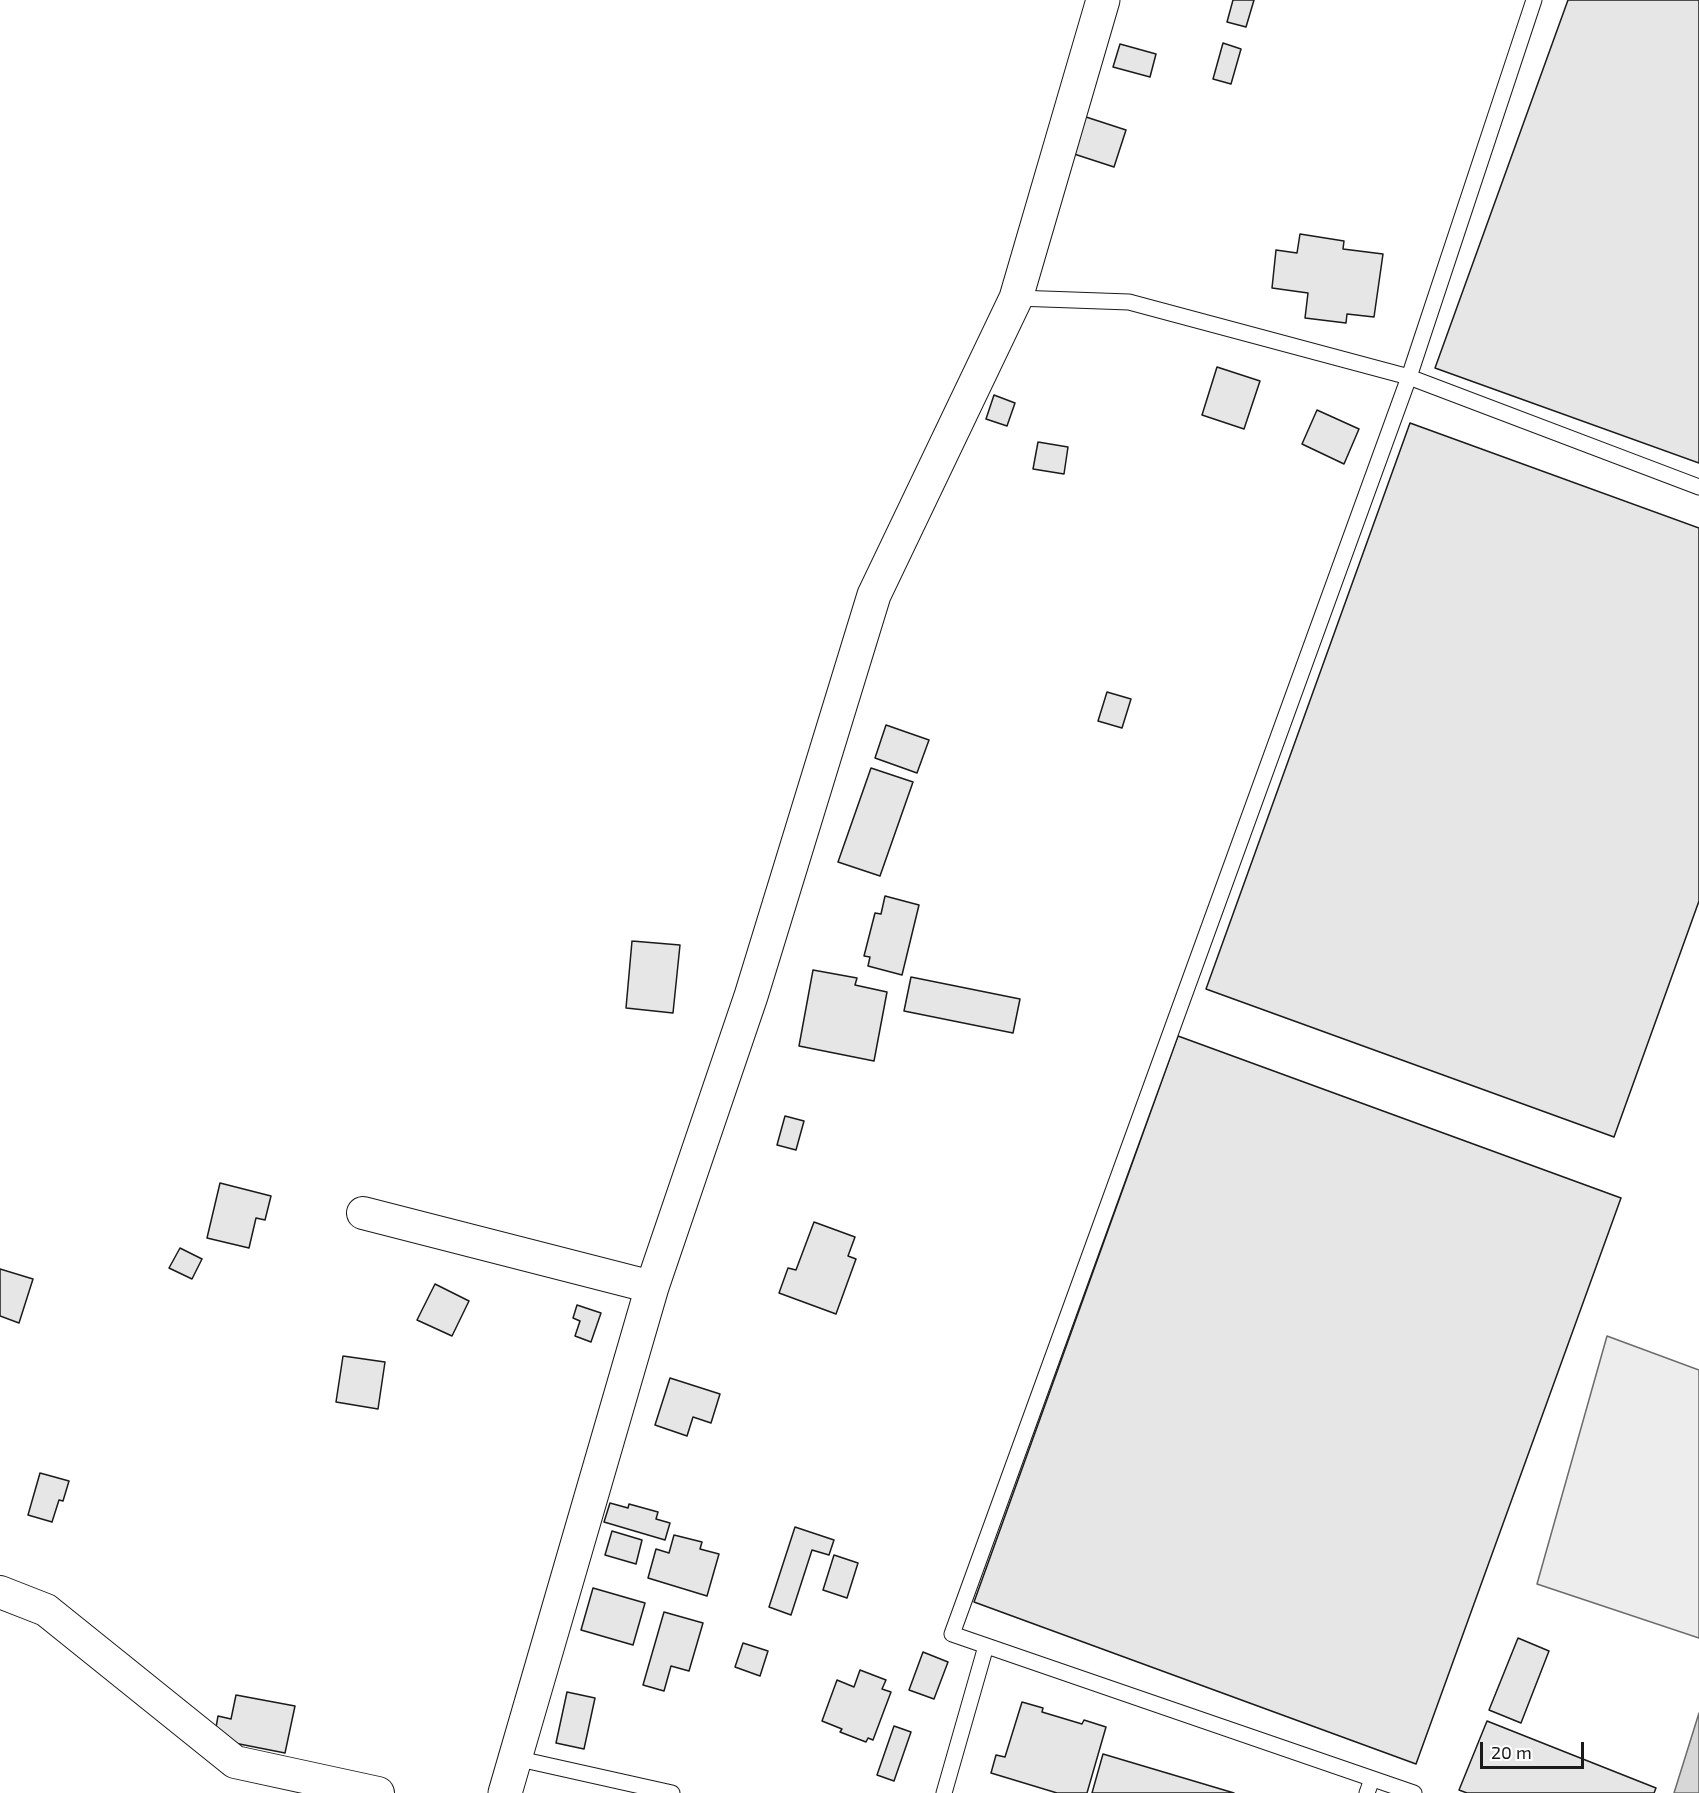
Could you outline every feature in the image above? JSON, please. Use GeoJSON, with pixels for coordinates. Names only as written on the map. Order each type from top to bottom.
{"type":"FeatureCollection","features":[{"type":"Feature","properties":{"kind":"street"},"geometry":{"type":"LineString","coordinates":[[505,1793],[652,1287],[751,996],[874,595],[1016,298],[1103,0]]}},
{"type":"Feature","properties":{"kind":"street"},"geometry":{"type":"LineString","coordinates":[[363,1213],[652,1287]]}},
{"type":"Feature","properties":{"kind":"street"},"geometry":{"type":"LineString","coordinates":[[0,1592],[46,1610],[235,1762],[378,1793]]}},
{"type":"Feature","properties":{"kind":"lane"},"geometry":{"type":"LineString","coordinates":[[1414,1793],[1370,1786],[952,1634],[1409,376],[1534,0]]}},
{"type":"Feature","properties":{"kind":"lane"},"geometry":{"type":"LineString","coordinates":[[1016,298],[1129,302],[1409,376],[1699,487]]}},
{"type":"Feature","properties":{"kind":"lane"},"geometry":{"type":"LineString","coordinates":[[944,1793],[986,1646]]}},
{"type":"Feature","properties":{"kind":"lane"},"geometry":{"type":"LineString","coordinates":[[516,1758],[672,1793]]}},
{"type":"Feature","properties":{"kind":"shaded area"},"geometry":{"type":"Polygon","coordinates":[[[1607,1336],[1699,1370],[1699,1638],[1537,1584],[1607,1336]]]}},
{"type":"Feature","properties":{"kind":"shaded area"},"geometry":{"type":"Polygon","coordinates":[[[1699,1713],[1699,1793],[1674,1793],[1699,1713]]]}},
{"type":"Feature","properties":{"kind":"building"},"geometry":{"type":"Polygon","coordinates":[[[1233,0],[1254,0],[1246,27],[1227,22],[1233,0]]]}},
{"type":"Feature","properties":{"kind":"building"},"geometry":{"type":"Polygon","coordinates":[[[1568,0],[1699,0],[1699,463],[1435,368],[1568,0]]]}},
{"type":"Feature","properties":{"kind":"building"},"geometry":{"type":"Polygon","coordinates":[[[1223,43],[1241,49],[1231,84],[1213,79],[1223,43]]]}},
{"type":"Feature","properties":{"kind":"building"},"geometry":{"type":"Polygon","coordinates":[[[1120,44],[1156,54],[1150,77],[1113,67],[1120,44]]]}},
{"type":"Feature","properties":{"kind":"building"},"geometry":{"type":"Polygon","coordinates":[[[1083,116],[1126,130],[1114,167],[1071,153],[1083,116]]]}},
{"type":"Feature","properties":{"kind":"building"},"geometry":{"type":"Polygon","coordinates":[[[1300,234],[1344,241],[1343,249],[1383,254],[1374,317],[1347,314],[1346,323],[1305,318],[1308,293],[1272,288],[1276,250],[1297,253],[1300,234]]]}},
{"type":"Feature","properties":{"kind":"building"},"geometry":{"type":"Polygon","coordinates":[[[1217,367],[1260,381],[1244,429],[1202,415],[1217,367]]]}},
{"type":"Feature","properties":{"kind":"building"},"geometry":{"type":"Polygon","coordinates":[[[994,395],[1015,403],[1007,426],[986,419],[994,395]]]}},
{"type":"Feature","properties":{"kind":"building"},"geometry":{"type":"Polygon","coordinates":[[[1317,410],[1359,429],[1344,464],[1302,444],[1317,410]]]}},
{"type":"Feature","properties":{"kind":"building"},"geometry":{"type":"Polygon","coordinates":[[[1410,423],[1699,528],[1699,901],[1614,1137],[1206,989],[1410,423]]]}},
{"type":"Feature","properties":{"kind":"building"},"geometry":{"type":"Polygon","coordinates":[[[1038,442],[1068,447],[1064,474],[1033,469],[1038,442]]]}},
{"type":"Feature","properties":{"kind":"building"},"geometry":{"type":"Polygon","coordinates":[[[1107,692],[1131,699],[1122,728],[1098,721],[1107,692]]]}},
{"type":"Feature","properties":{"kind":"building"},"geometry":{"type":"Polygon","coordinates":[[[886,725],[929,740],[917,773],[875,758],[886,725]]]}},
{"type":"Feature","properties":{"kind":"building"},"geometry":{"type":"Polygon","coordinates":[[[871,768],[913,782],[880,876],[838,862],[871,768]]]}},
{"type":"Feature","properties":{"kind":"building"},"geometry":{"type":"Polygon","coordinates":[[[885,896],[919,905],[902,975],[868,966],[870,957],[864,956],[875,913],[881,914],[885,896]]]}},
{"type":"Feature","properties":{"kind":"building"},"geometry":{"type":"Polygon","coordinates":[[[632,941],[680,945],[673,1013],[626,1008],[632,941]]]}},
{"type":"Feature","properties":{"kind":"building"},"geometry":{"type":"Polygon","coordinates":[[[813,970],[857,978],[855,985],[887,992],[874,1061],[799,1046],[813,970]]]}},
{"type":"Feature","properties":{"kind":"building"},"geometry":{"type":"Polygon","coordinates":[[[911,977],[1020,999],[1013,1033],[904,1011],[911,977]]]}},
{"type":"Feature","properties":{"kind":"building"},"geometry":{"type":"Polygon","coordinates":[[[1178,1036],[1621,1198],[1416,1764],[974,1602],[1178,1036]]]}},
{"type":"Feature","properties":{"kind":"building"},"geometry":{"type":"Polygon","coordinates":[[[785,1116],[804,1121],[796,1150],[777,1145],[785,1116]]]}},
{"type":"Feature","properties":{"kind":"building"},"geometry":{"type":"Polygon","coordinates":[[[220,1183],[271,1196],[265,1220],[256,1218],[249,1248],[207,1238],[220,1183]]]}},
{"type":"Feature","properties":{"kind":"building"},"geometry":{"type":"Polygon","coordinates":[[[814,1222],[855,1237],[848,1256],[856,1259],[836,1314],[779,1293],[788,1268],[796,1270],[814,1222]]]}},
{"type":"Feature","properties":{"kind":"building"},"geometry":{"type":"Polygon","coordinates":[[[180,1248],[202,1259],[192,1279],[169,1268],[180,1248]]]}},
{"type":"Feature","properties":{"kind":"building"},"geometry":{"type":"Polygon","coordinates":[[[0,1269],[33,1279],[19,1323],[0,1316],[0,1269]]]}},
{"type":"Feature","properties":{"kind":"building"},"geometry":{"type":"Polygon","coordinates":[[[435,1284],[469,1301],[452,1336],[417,1320],[435,1284]]]}},
{"type":"Feature","properties":{"kind":"building"},"geometry":{"type":"Polygon","coordinates":[[[577,1305],[601,1313],[591,1342],[575,1336],[580,1321],[573,1318],[577,1305]]]}},
{"type":"Feature","properties":{"kind":"building"},"geometry":{"type":"Polygon","coordinates":[[[343,1356],[385,1362],[378,1409],[336,1402],[343,1356]]]}},
{"type":"Feature","properties":{"kind":"building"},"geometry":{"type":"Polygon","coordinates":[[[670,1378],[720,1394],[711,1423],[693,1417],[687,1436],[655,1425],[670,1378]]]}},
{"type":"Feature","properties":{"kind":"building"},"geometry":{"type":"Polygon","coordinates":[[[40,1473],[69,1481],[63,1501],[59,1500],[52,1522],[28,1515],[40,1473]]]}},
{"type":"Feature","properties":{"kind":"building"},"geometry":{"type":"Polygon","coordinates":[[[610,1503],[628,1508],[629,1504],[658,1512],[656,1519],[670,1523],[665,1540],[604,1522],[610,1503]]]}},
{"type":"Feature","properties":{"kind":"building"},"geometry":{"type":"Polygon","coordinates":[[[795,1527],[834,1540],[829,1555],[812,1550],[791,1615],[769,1607],[795,1527]]]}},
{"type":"Feature","properties":{"kind":"building"},"geometry":{"type":"Polygon","coordinates":[[[612,1531],[642,1540],[636,1564],[605,1555],[612,1531]]]}},
{"type":"Feature","properties":{"kind":"building"},"geometry":{"type":"Polygon","coordinates":[[[674,1535],[702,1542],[700,1549],[719,1554],[707,1596],[648,1578],[656,1549],[669,1553],[674,1535]]]}},
{"type":"Feature","properties":{"kind":"building"},"geometry":{"type":"Polygon","coordinates":[[[834,1555],[858,1563],[847,1598],[823,1590],[834,1555]]]}},
{"type":"Feature","properties":{"kind":"building"},"geometry":{"type":"Polygon","coordinates":[[[593,1588],[645,1603],[633,1645],[581,1630],[593,1588]]]}},
{"type":"Feature","properties":{"kind":"building"},"geometry":{"type":"Polygon","coordinates":[[[664,1612],[703,1623],[689,1671],[671,1666],[664,1691],[643,1685],[664,1612]]]}},
{"type":"Feature","properties":{"kind":"building"},"geometry":{"type":"Polygon","coordinates":[[[1518,1638],[1549,1651],[1521,1723],[1489,1710],[1518,1638]]]}},
{"type":"Feature","properties":{"kind":"building"},"geometry":{"type":"Polygon","coordinates":[[[743,1643],[768,1651],[760,1676],[735,1667],[743,1643]]]}},
{"type":"Feature","properties":{"kind":"building"},"geometry":{"type":"Polygon","coordinates":[[[923,1652],[948,1662],[934,1699],[909,1690],[923,1652]]]}},
{"type":"Feature","properties":{"kind":"building"},"geometry":{"type":"Polygon","coordinates":[[[860,1670],[886,1680],[882,1689],[891,1692],[873,1740],[868,1738],[866,1742],[840,1732],[842,1729],[822,1721],[837,1680],[854,1687],[860,1670]]]}},
{"type":"Feature","properties":{"kind":"building"},"geometry":{"type":"Polygon","coordinates":[[[567,1692],[595,1698],[584,1749],[556,1743],[567,1692]]]}},
{"type":"Feature","properties":{"kind":"building"},"geometry":{"type":"Polygon","coordinates":[[[236,1695],[295,1706],[285,1753],[214,1739],[218,1716],[231,1719],[236,1695]]]}},
{"type":"Feature","properties":{"kind":"building"},"geometry":{"type":"Polygon","coordinates":[[[1022,1702],[1043,1708],[1042,1712],[1082,1724],[1084,1720],[1106,1727],[1087,1793],[1057,1793],[991,1773],[996,1755],[1005,1757],[1022,1702]]]}},
{"type":"Feature","properties":{"kind":"building"},"geometry":{"type":"Polygon","coordinates":[[[1487,1721],[1656,1788],[1654,1793],[1467,1793],[1459,1790],[1487,1721]]]}},
{"type":"Feature","properties":{"kind":"building"},"geometry":{"type":"Polygon","coordinates":[[[894,1726],[911,1732],[894,1781],[877,1775],[894,1726]]]}},
{"type":"Feature","properties":{"kind":"building"},"geometry":{"type":"Polygon","coordinates":[[[1103,1754],[1234,1793],[1092,1793],[1103,1754]]]}}]}
